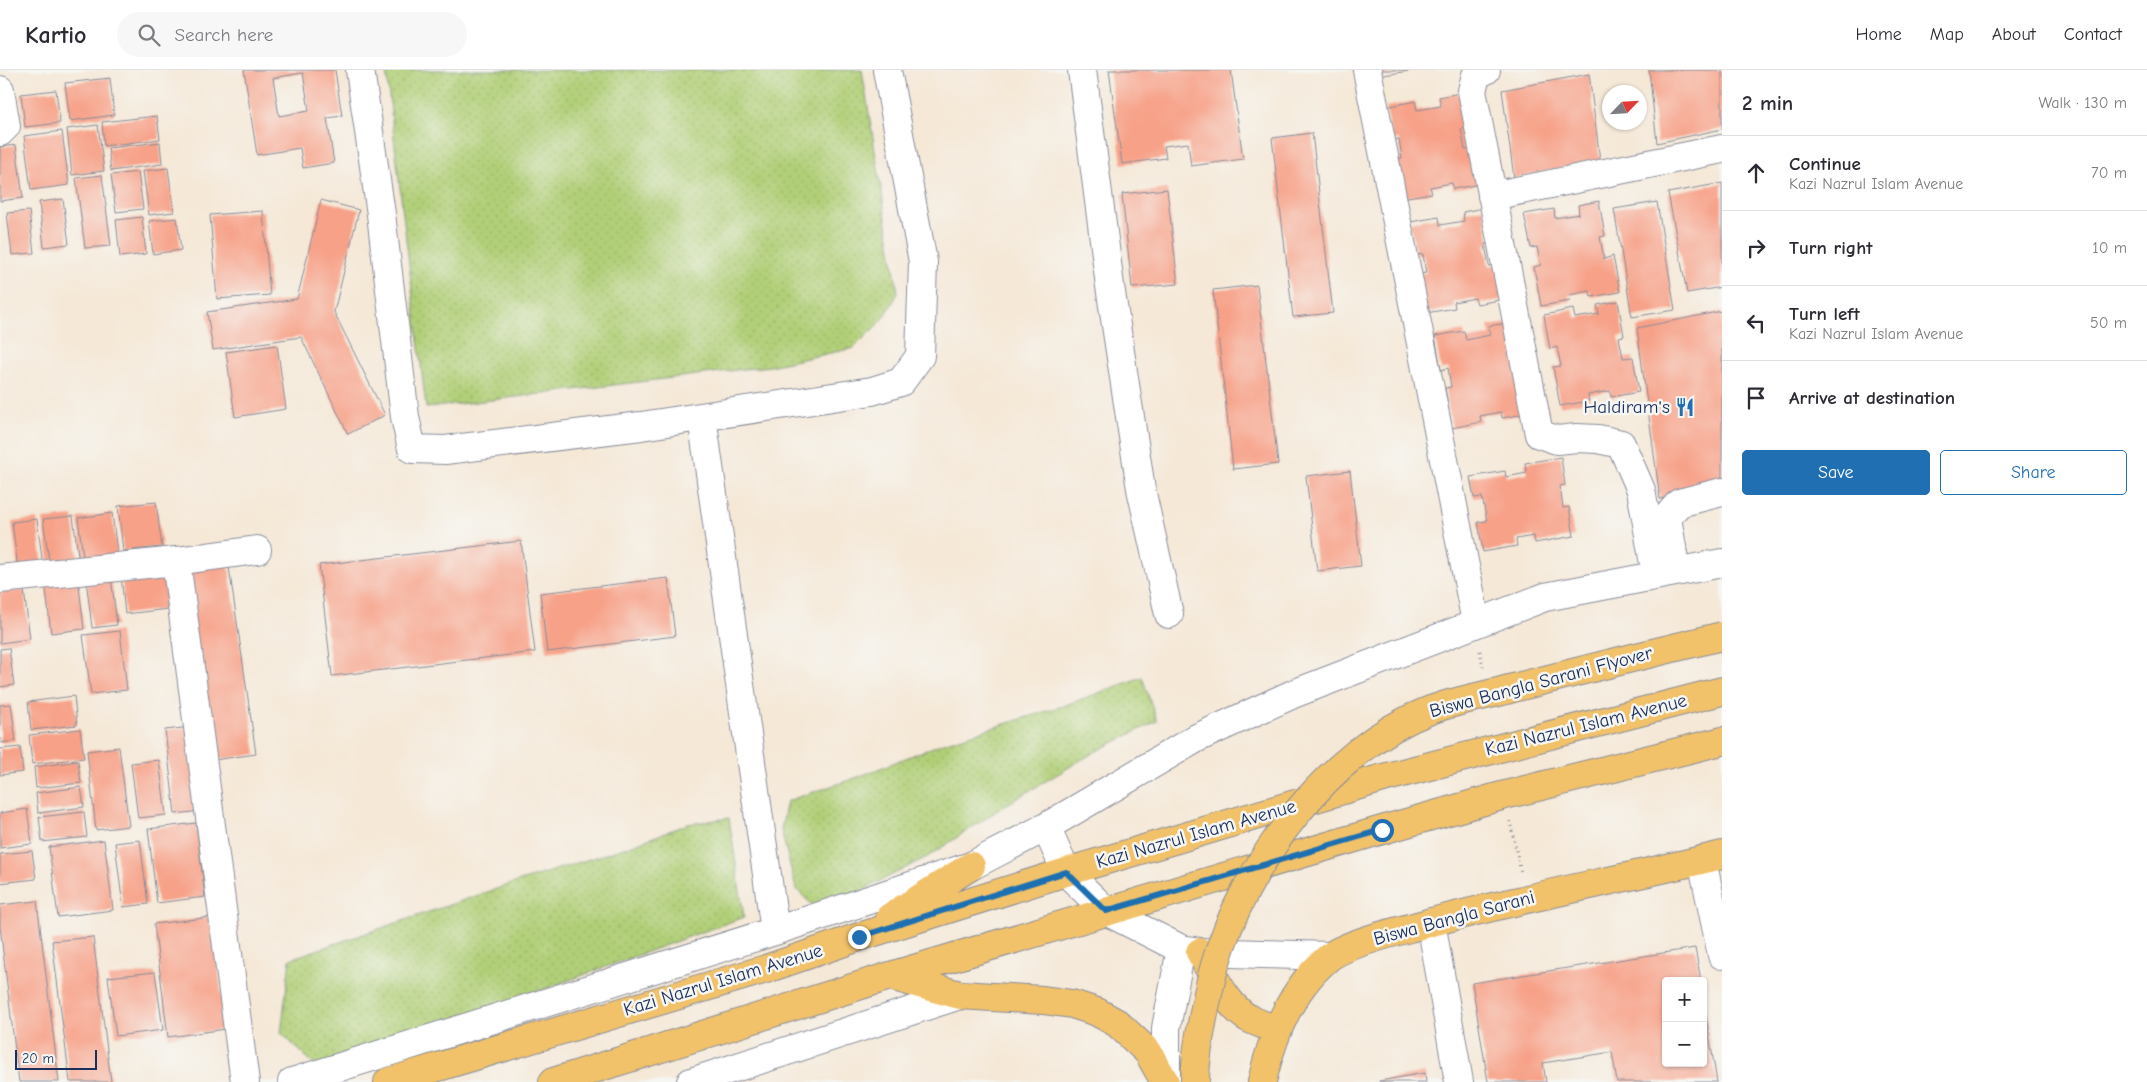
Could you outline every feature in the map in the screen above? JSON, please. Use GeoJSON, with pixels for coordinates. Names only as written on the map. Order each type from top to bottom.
{"type":"FeatureCollection","features":[{"type":"Feature","properties":{"kind":"main road","name":"Biswa Bangla Sarani Flyover"},"geometry":{"type":"LineString","coordinates":[[1195,1082],[1202,1025],[1215,964],[1245,891],[1266,854],[1295,814],[1342,766],[1368,744],[1396,726],[1429,710],[1608,663],[1722,636]]}},
{"type":"Feature","properties":{"kind":"main road","name":"Kazi Nazrul Islam Avenue"},"geometry":{"type":"LineString","coordinates":[[388,1082],[766,969],[859,937],[1066,872],[1392,776],[1722,691]]}},
{"type":"Feature","properties":{"kind":"main road"},"geometry":{"type":"LineString","coordinates":[[553,1082],[890,976],[1106,911],[1505,795],[1722,741]]}},
{"type":"Feature","properties":{"kind":"main road","name":"Biswa Bangla Sarani"},"geometry":{"type":"LineString","coordinates":[[1262,1082],[1277,1030],[1287,1010],[1310,976],[1330,956],[1378,936],[1431,922],[1712,857]]}},
{"type":"Feature","properties":{"kind":"main road"},"geometry":{"type":"LineString","coordinates":[[859,937],[971,866]]}},
{"type":"Feature","properties":{"kind":"main road"},"geometry":{"type":"LineString","coordinates":[[1191,951],[1238,1010],[1248,1018],[1277,1030]]}},
{"type":"Feature","properties":{"kind":"main road"},"geometry":{"type":"LineString","coordinates":[[890,976],[960,995],[1044,1000],[1072,1004],[1097,1012],[1117,1023],[1148,1052],[1166,1082]]}},
{"type":"Feature","properties":{"kind":"street"},"geometry":{"type":"LineString","coordinates":[[360,70],[381,214],[405,417],[412,449],[445,450],[702,417],[872,391],[901,382],[920,356],[923,262],[887,70]]}},
{"type":"Feature","properties":{"kind":"street"},"geometry":{"type":"LineString","coordinates":[[1082,70],[1110,286],[1140,489],[1169,614]]}},
{"type":"Feature","properties":{"kind":"street"},"geometry":{"type":"LineString","coordinates":[[1367,70],[1476,622]]}},
{"type":"Feature","properties":{"kind":"street"},"geometry":{"type":"LineString","coordinates":[[1486,70],[1476,75],[1472,91],[1539,434],[1558,440],[1577,438],[1598,439],[1620,444],[1641,490],[1666,573]]}},
{"type":"Feature","properties":{"kind":"street"},"geometry":{"type":"LineString","coordinates":[[0,90],[6,126],[0,132]]}},
{"type":"Feature","properties":{"kind":"street"},"geometry":{"type":"LineString","coordinates":[[1492,196],[1722,149]]}},
{"type":"Feature","properties":{"kind":"street"},"geometry":{"type":"LineString","coordinates":[[702,417],[775,931]]}},
{"type":"Feature","properties":{"kind":"street"},"geometry":{"type":"LineString","coordinates":[[1666,573],[1667,517],[1679,503],[1722,492]]}},
{"type":"Feature","properties":{"kind":"street"},"geometry":{"type":"LineString","coordinates":[[0,579],[176,561],[257,550]]}},
{"type":"Feature","properties":{"kind":"street"},"geometry":{"type":"LineString","coordinates":[[176,561],[245,1082]]}},
{"type":"Feature","properties":{"kind":"street"},"geometry":{"type":"LineString","coordinates":[[292,1082],[775,931],[971,866],[1046,827],[1197,738],[1293,694],[1545,597],[1722,563]]}},
{"type":"Feature","properties":{"kind":"street"},"geometry":{"type":"LineString","coordinates":[[1046,827],[1066,872],[1106,911],[1191,951],[1330,956]]}},
{"type":"Feature","properties":{"kind":"street"},"geometry":{"type":"LineString","coordinates":[[1712,857],[1722,955]]}},
{"type":"Feature","properties":{"kind":"street"},"geometry":{"type":"LineString","coordinates":[[1431,922],[1459,1082]]}},
{"type":"Feature","properties":{"kind":"street"},"geometry":{"type":"LineString","coordinates":[[1166,1082],[1166,1028],[1191,951]]}},
{"type":"Feature","properties":{"kind":"street"},"geometry":{"type":"LineString","coordinates":[[691,1082],[960,995]]}},
{"type":"Feature","properties":{"kind":"path"},"geometry":{"type":"LineString","coordinates":[[1505,795],[1526,899]]}},
{"type":"Feature","properties":{"kind":"green space"},"geometry":{"type":"Polygon","coordinates":[[[386,70],[862,70],[898,293],[884,318],[854,348],[770,366],[426,408],[386,70]]]}},
{"type":"Feature","properties":{"kind":"green space"},"geometry":{"type":"Polygon","coordinates":[[[1142,677],[1157,721],[1093,753],[1004,806],[929,856],[861,891],[813,906],[796,889],[781,830],[787,801],[858,777],[943,743],[1063,706],[1142,677]]]}},
{"type":"Feature","properties":{"kind":"green space"},"geometry":{"type":"Polygon","coordinates":[[[729,818],[744,917],[320,1070],[281,1033],[290,959],[627,847],[688,824],[729,818]]]}},
{"type":"Feature","properties":{"kind":"building"},"geometry":{"type":"Polygon","coordinates":[[[244,70],[335,70],[342,116],[327,118],[334,163],[303,168],[300,148],[257,155],[244,70]],[[303,73],[273,78],[279,116],[309,111],[303,73]]]}},
{"type":"Feature","properties":{"kind":"building"},"geometry":{"type":"Polygon","coordinates":[[[1109,70],[1231,70],[1243,159],[1191,166],[1188,143],[1164,146],[1166,158],[1122,164],[1109,70]]]}},
{"type":"Feature","properties":{"kind":"building"},"geometry":{"type":"Polygon","coordinates":[[[1376,70],[1409,70],[1409,71],[1377,76],[1376,70]]]}},
{"type":"Feature","properties":{"kind":"building"},"geometry":{"type":"Polygon","coordinates":[[[1649,70],[1722,70],[1722,129],[1657,143],[1649,70]]]}},
{"type":"Feature","properties":{"kind":"building"},"geometry":{"type":"Polygon","coordinates":[[[1589,74],[1600,160],[1514,178],[1502,90],[1589,74]]]}},
{"type":"Feature","properties":{"kind":"building"},"geometry":{"type":"Polygon","coordinates":[[[110,78],[114,115],[70,121],[65,83],[110,78]]]}},
{"type":"Feature","properties":{"kind":"building"},"geometry":{"type":"Polygon","coordinates":[[[56,90],[60,123],[25,127],[21,94],[56,90]]]}},
{"type":"Feature","properties":{"kind":"building"},"geometry":{"type":"Polygon","coordinates":[[[1460,93],[1467,128],[1461,129],[1465,150],[1475,149],[1481,184],[1453,189],[1452,183],[1430,187],[1432,193],[1402,198],[1395,159],[1402,158],[1399,139],[1392,140],[1386,107],[1415,101],[1417,110],[1441,106],[1439,97],[1460,93]]]}},
{"type":"Feature","properties":{"kind":"building"},"geometry":{"type":"Polygon","coordinates":[[[157,116],[160,139],[104,146],[102,122],[157,116]]]}},
{"type":"Feature","properties":{"kind":"building"},"geometry":{"type":"Polygon","coordinates":[[[98,125],[104,171],[72,175],[67,129],[98,125]]]}},
{"type":"Feature","properties":{"kind":"building"},"geometry":{"type":"Polygon","coordinates":[[[62,131],[69,185],[31,190],[24,136],[62,131]]]}},
{"type":"Feature","properties":{"kind":"building"},"geometry":{"type":"Polygon","coordinates":[[[1312,133],[1333,313],[1293,317],[1272,138],[1312,133]]]}},
{"type":"Feature","properties":{"kind":"building"},"geometry":{"type":"Polygon","coordinates":[[[160,142],[162,164],[111,171],[108,148],[160,142]]]}},
{"type":"Feature","properties":{"kind":"building"},"geometry":{"type":"Polygon","coordinates":[[[16,145],[23,198],[0,201],[0,147],[16,145]]]}},
{"type":"Feature","properties":{"kind":"building"},"geometry":{"type":"Polygon","coordinates":[[[168,168],[174,212],[149,215],[143,171],[168,168]]]}},
{"type":"Feature","properties":{"kind":"building"},"geometry":{"type":"Polygon","coordinates":[[[138,172],[143,209],[116,212],[111,175],[138,172]]]}},
{"type":"Feature","properties":{"kind":"building"},"geometry":{"type":"Polygon","coordinates":[[[102,175],[111,246],[85,248],[76,178],[102,175]]]}},
{"type":"Feature","properties":{"kind":"building"},"geometry":{"type":"Polygon","coordinates":[[[1722,183],[1722,287],[1687,293],[1668,193],[1722,183]]]}},
{"type":"Feature","properties":{"kind":"building"},"geometry":{"type":"Polygon","coordinates":[[[1167,189],[1178,284],[1132,288],[1122,194],[1167,189]]]}},
{"type":"Feature","properties":{"kind":"building"},"geometry":{"type":"Polygon","coordinates":[[[63,199],[69,244],[44,247],[39,202],[63,199]]]}},
{"type":"Feature","properties":{"kind":"building"},"geometry":{"type":"Polygon","coordinates":[[[321,200],[359,210],[334,312],[385,415],[348,434],[301,337],[213,350],[207,312],[297,299],[321,200]]]}},
{"type":"Feature","properties":{"kind":"building"},"geometry":{"type":"Polygon","coordinates":[[[1599,201],[1605,236],[1600,237],[1604,259],[1613,256],[1620,292],[1591,297],[1590,291],[1569,295],[1570,301],[1541,306],[1534,267],[1541,265],[1537,247],[1531,248],[1524,214],[1554,209],[1555,218],[1579,214],[1578,205],[1599,201]]]}},
{"type":"Feature","properties":{"kind":"building"},"geometry":{"type":"Polygon","coordinates":[[[1657,202],[1675,310],[1632,317],[1614,209],[1657,202]]]}},
{"type":"Feature","properties":{"kind":"building"},"geometry":{"type":"Polygon","coordinates":[[[1483,208],[1490,243],[1485,244],[1489,266],[1498,264],[1505,299],[1477,304],[1475,298],[1454,302],[1455,308],[1426,313],[1419,274],[1426,273],[1423,254],[1416,255],[1410,222],[1439,217],[1440,225],[1464,221],[1463,212],[1483,208]]]}},
{"type":"Feature","properties":{"kind":"building"},"geometry":{"type":"Polygon","coordinates":[[[29,211],[34,253],[12,255],[7,213],[29,211]]]}},
{"type":"Feature","properties":{"kind":"building"},"geometry":{"type":"Polygon","coordinates":[[[263,211],[270,295],[217,299],[210,215],[263,211]]]}},
{"type":"Feature","properties":{"kind":"building"},"geometry":{"type":"Polygon","coordinates":[[[142,217],[146,254],[120,257],[116,220],[142,217]]]}},
{"type":"Feature","properties":{"kind":"building"},"geometry":{"type":"Polygon","coordinates":[[[177,218],[181,250],[153,254],[149,221],[177,218]]]}},
{"type":"Feature","properties":{"kind":"building"},"geometry":{"type":"Polygon","coordinates":[[[1257,285],[1278,464],[1233,469],[1213,290],[1257,285]]]}},
{"type":"Feature","properties":{"kind":"building"},"geometry":{"type":"Polygon","coordinates":[[[1618,301],[1624,336],[1619,337],[1623,358],[1633,357],[1639,392],[1611,397],[1610,391],[1588,395],[1589,401],[1560,406],[1553,367],[1561,366],[1557,347],[1550,349],[1544,315],[1573,309],[1575,318],[1599,314],[1597,305],[1618,301]]]}},
{"type":"Feature","properties":{"kind":"building","name":"Haldiram's"},"geometry":{"type":"Polygon","coordinates":[[[1722,311],[1722,485],[1660,499],[1637,328],[1722,311]]]}},
{"type":"Feature","properties":{"kind":"building"},"geometry":{"type":"Polygon","coordinates":[[[1509,323],[1530,413],[1502,418],[1501,412],[1480,416],[1481,422],[1452,428],[1445,388],[1451,387],[1448,368],[1441,370],[1435,336],[1464,331],[1466,340],[1490,335],[1488,326],[1509,323]]]}},
{"type":"Feature","properties":{"kind":"building"},"geometry":{"type":"Polygon","coordinates":[[[277,345],[286,409],[235,417],[226,352],[277,345]]]}},
{"type":"Feature","properties":{"kind":"building"},"geometry":{"type":"Polygon","coordinates":[[[1561,457],[1565,485],[1560,486],[1563,508],[1569,507],[1574,536],[1535,543],[1534,536],[1516,539],[1517,546],[1483,552],[1478,522],[1487,521],[1482,497],[1474,498],[1470,477],[1505,471],[1506,477],[1527,473],[1525,463],[1561,457]]]}},
{"type":"Feature","properties":{"kind":"building"},"geometry":{"type":"Polygon","coordinates":[[[1350,471],[1361,566],[1317,571],[1306,476],[1350,471]]]}},
{"type":"Feature","properties":{"kind":"building"},"geometry":{"type":"Polygon","coordinates":[[[156,502],[162,547],[123,551],[118,506],[156,502]]]}},
{"type":"Feature","properties":{"kind":"building"},"geometry":{"type":"Polygon","coordinates":[[[112,513],[118,560],[84,564],[78,518],[112,513]]]}},
{"type":"Feature","properties":{"kind":"building"},"geometry":{"type":"Polygon","coordinates":[[[73,516],[79,563],[50,567],[43,519],[73,516]]]}},
{"type":"Feature","properties":{"kind":"building"},"geometry":{"type":"Polygon","coordinates":[[[37,519],[43,566],[18,569],[12,522],[37,519]]]}},
{"type":"Feature","properties":{"kind":"building"},"geometry":{"type":"Polygon","coordinates":[[[521,541],[535,652],[332,676],[319,565],[521,541]]]}},
{"type":"Feature","properties":{"kind":"building"},"geometry":{"type":"Polygon","coordinates":[[[228,560],[256,754],[207,761],[180,567],[228,560]]]}},
{"type":"Feature","properties":{"kind":"building"},"geometry":{"type":"Polygon","coordinates":[[[163,570],[168,609],[125,614],[121,575],[163,570]]]}},
{"type":"Feature","properties":{"kind":"building"},"geometry":{"type":"Polygon","coordinates":[[[111,576],[117,625],[92,628],[86,579],[111,576]]]}},
{"type":"Feature","properties":{"kind":"building"},"geometry":{"type":"Polygon","coordinates":[[[78,577],[84,629],[51,633],[45,581],[78,577]]]}},
{"type":"Feature","properties":{"kind":"building"},"geometry":{"type":"Polygon","coordinates":[[[668,578],[675,636],[547,652],[540,593],[668,578]]]}},
{"type":"Feature","properties":{"kind":"building"},"geometry":{"type":"Polygon","coordinates":[[[24,590],[30,639],[0,643],[0,592],[24,590]]]}},
{"type":"Feature","properties":{"kind":"building"},"geometry":{"type":"Polygon","coordinates":[[[120,631],[127,690],[91,694],[83,635],[120,631]]]}},
{"type":"Feature","properties":{"kind":"building"},"geometry":{"type":"Polygon","coordinates":[[[9,648],[14,685],[0,687],[0,649],[9,648]]]}},
{"type":"Feature","properties":{"kind":"building"},"geometry":{"type":"Polygon","coordinates":[[[74,696],[77,725],[31,730],[28,702],[74,696]]]}},
{"type":"Feature","properties":{"kind":"building"},"geometry":{"type":"Polygon","coordinates":[[[11,704],[16,741],[0,743],[0,705],[11,704]]]}},
{"type":"Feature","properties":{"kind":"building"},"geometry":{"type":"Polygon","coordinates":[[[191,727],[201,811],[175,814],[165,730],[191,727]]]}},
{"type":"Feature","properties":{"kind":"building"},"geometry":{"type":"Polygon","coordinates":[[[80,729],[84,758],[32,764],[29,735],[80,729]]]}},
{"type":"Feature","properties":{"kind":"building"},"geometry":{"type":"Polygon","coordinates":[[[20,747],[23,772],[0,775],[0,749],[20,747]]]}},
{"type":"Feature","properties":{"kind":"building"},"geometry":{"type":"Polygon","coordinates":[[[119,747],[129,826],[96,830],[87,751],[119,747]]]}},
{"type":"Feature","properties":{"kind":"building"},"geometry":{"type":"Polygon","coordinates":[[[159,760],[166,815],[138,818],[131,763],[159,760]]]}},
{"type":"Feature","properties":{"kind":"building"},"geometry":{"type":"Polygon","coordinates":[[[78,761],[81,783],[36,788],[34,767],[78,761]]]}},
{"type":"Feature","properties":{"kind":"building"},"geometry":{"type":"Polygon","coordinates":[[[81,787],[84,807],[38,813],[36,793],[81,787]]]}},
{"type":"Feature","properties":{"kind":"building"},"geometry":{"type":"Polygon","coordinates":[[[27,809],[32,844],[0,848],[0,813],[27,809]]]}},
{"type":"Feature","properties":{"kind":"building"},"geometry":{"type":"Polygon","coordinates":[[[84,812],[87,837],[42,842],[39,817],[84,812]]]}},
{"type":"Feature","properties":{"kind":"building"},"geometry":{"type":"Polygon","coordinates":[[[196,823],[205,897],[157,903],[148,829],[196,823]]]}},
{"type":"Feature","properties":{"kind":"building"},"geometry":{"type":"Polygon","coordinates":[[[104,840],[113,910],[58,917],[49,847],[104,840]]]}},
{"type":"Feature","properties":{"kind":"building"},"geometry":{"type":"Polygon","coordinates":[[[140,840],[148,904],[123,907],[115,843],[140,840]]]}},
{"type":"Feature","properties":{"kind":"building"},"geometry":{"type":"Polygon","coordinates":[[[32,851],[36,879],[0,883],[0,854],[32,851]]]}},
{"type":"Feature","properties":{"kind":"building"},"geometry":{"type":"Polygon","coordinates":[[[37,901],[59,1082],[19,1082],[0,927],[0,905],[37,901]]]}},
{"type":"Feature","properties":{"kind":"building"},"geometry":{"type":"Polygon","coordinates":[[[212,917],[226,1029],[168,1037],[154,924],[212,917]]]}},
{"type":"Feature","properties":{"kind":"building"},"geometry":{"type":"Polygon","coordinates":[[[93,937],[111,1082],[70,1082],[52,941],[93,937]]]}},
{"type":"Feature","properties":{"kind":"building"},"geometry":{"type":"Polygon","coordinates":[[[1695,948],[1700,977],[1662,977],[1662,1067],[1707,1067],[1707,1022],[1717,1082],[1617,1082],[1612,1052],[1543,1063],[1546,1082],[1488,1082],[1472,983],[1695,948]]]}},
{"type":"Feature","properties":{"kind":"building"},"geometry":{"type":"Polygon","coordinates":[[[155,972],[163,1030],[116,1036],[108,977],[155,972]]]}},
{"type":"Feature","properties":{"kind":"building"},"geometry":{"type":"Polygon","coordinates":[[[1425,1073],[1426,1082],[1379,1082],[1379,1081],[1425,1073]]]}},
{"type":"Feature","properties":{"kind":"place","name":"Haldiram's"},"geometry":{"type":"Point","coordinates":[1685,407]}},
{"type":"Feature","properties":{"kind":"route"},"geometry":{"type":"LineString","coordinates":[[859,937],[1066,872],[1106,911],[1382,830]]}}]}
